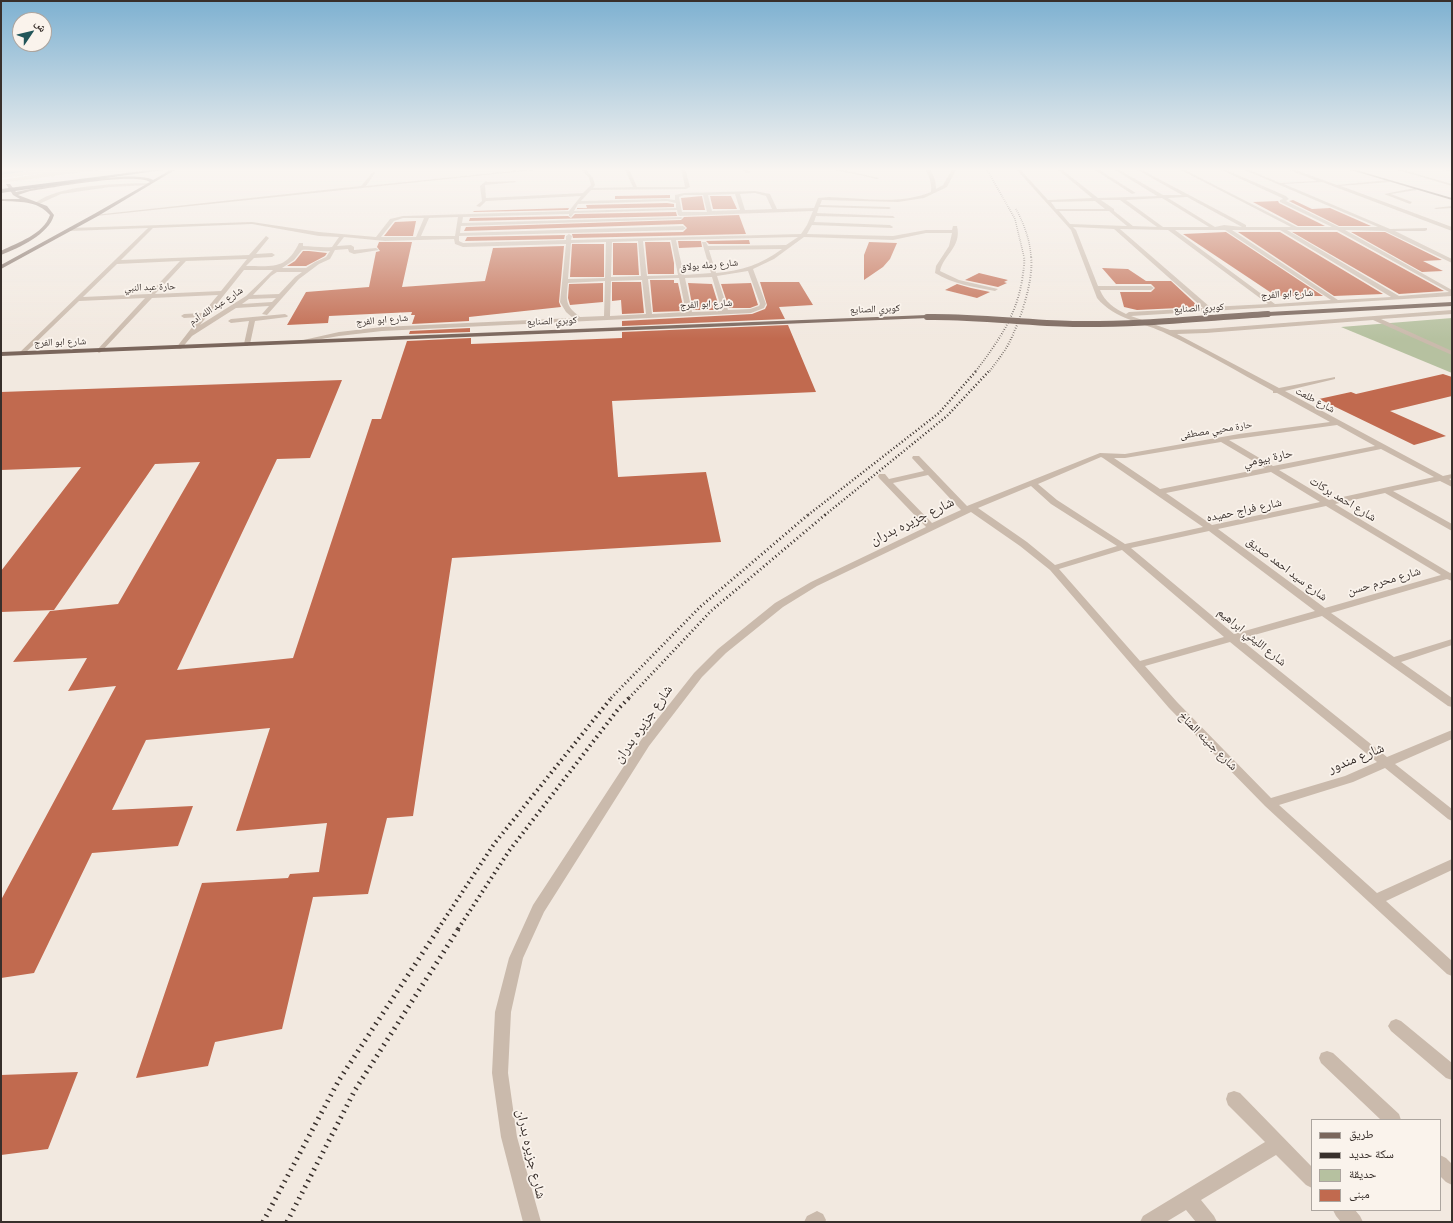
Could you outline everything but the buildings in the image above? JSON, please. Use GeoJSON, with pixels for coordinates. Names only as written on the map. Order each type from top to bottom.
{"type":"FeatureCollection","features":[{"type":"Feature","properties":{"kind":"main road"},"geometry":{"type":"LineString","coordinates":[[1,253],[40,232],[48,225]]}},
{"type":"Feature","properties":{"kind":"main road"},"geometry":{"type":"LineString","coordinates":[[1,267],[78,225]]}},
{"type":"Feature","properties":{"kind":"main road","name":"كوبري الصنايع"},"geometry":{"type":"LineString","coordinates":[[299,343],[927,316],[971,316],[1032,323],[1073,324],[1452,304]]}},
{"type":"Feature","properties":{"kind":"main road","name":"شارع ابو الفرج"},"geometry":{"type":"LineString","coordinates":[[1,354],[299,343]]}},
{"type":"Feature","properties":{"kind":"street"},"geometry":{"type":"LineString","coordinates":[[71,229],[100,227],[151,228],[194,225]]}},
{"type":"Feature","properties":{"kind":"street"},"geometry":{"type":"LineString","coordinates":[[268,225],[319,234],[393,239],[570,231],[683,228],[686,238]]}},
{"type":"Feature","properties":{"kind":"street"},"geometry":{"type":"LineString","coordinates":[[378,238],[388,225]]}},
{"type":"Feature","properties":{"kind":"street"},"geometry":{"type":"LineString","coordinates":[[418,238],[424,225]]}},
{"type":"Feature","properties":{"kind":"street"},"geometry":{"type":"LineString","coordinates":[[459,225],[457,243],[463,245],[803,235],[893,238],[907,237],[922,232],[955,229],[955,238],[950,251],[936,272],[953,280],[996,289]]}},
{"type":"Feature","properties":{"kind":"street"},"geometry":{"type":"LineString","coordinates":[[571,225],[563,302],[564,307],[579,320]]}},
{"type":"Feature","properties":{"kind":"street","name":"شارع رمله بولاق"},"geometry":{"type":"LineString","coordinates":[[566,281],[731,274],[766,263],[803,235],[809,225]]}},
{"type":"Feature","properties":{"kind":"street"},"geometry":{"type":"LineString","coordinates":[[851,225],[890,227]]}},
{"type":"Feature","properties":{"kind":"street"},"geometry":{"type":"LineString","coordinates":[[1070,225],[1078,239],[1096,288],[1104,304],[1122,314],[1169,332],[1206,331],[1452,312]]}},
{"type":"Feature","properties":{"kind":"street"},"geometry":{"type":"LineString","coordinates":[[1072,225],[1132,228],[1246,227],[1388,230],[1425,229]]}},
{"type":"Feature","properties":{"kind":"street"},"geometry":{"type":"LineString","coordinates":[[1129,225],[1132,228]]}},
{"type":"Feature","properties":{"kind":"street"},"geometry":{"type":"LineString","coordinates":[[1242,225],[1246,227]]}},
{"type":"Feature","properties":{"kind":"street"},"geometry":{"type":"LineString","coordinates":[[1291,225],[1297,228]]}},
{"type":"Feature","properties":{"kind":"street"},"geometry":{"type":"LineString","coordinates":[[1331,225],[1452,293]]}},
{"type":"Feature","properties":{"kind":"street"},"geometry":{"type":"LineString","coordinates":[[1376,225],[1452,261]]}},
{"type":"Feature","properties":{"kind":"street"},"geometry":{"type":"LineString","coordinates":[[1441,225],[1452,229]]}},
{"type":"Feature","properties":{"kind":"street"},"geometry":{"type":"LineString","coordinates":[[1115,227],[1208,309]]}},
{"type":"Feature","properties":{"kind":"street"},"geometry":{"type":"LineString","coordinates":[[1168,227],[1273,305]]}},
{"type":"Feature","properties":{"kind":"street"},"geometry":{"type":"LineString","coordinates":[[1224,227],[1336,301]]}},
{"type":"Feature","properties":{"kind":"street"},"geometry":{"type":"LineString","coordinates":[[21,354],[151,228]]}},
{"type":"Feature","properties":{"kind":"street"},"geometry":{"type":"LineString","coordinates":[[1280,228],[1398,298]]}},
{"type":"Feature","properties":{"kind":"street"},"geometry":{"type":"LineString","coordinates":[[265,314],[288,287],[307,270],[328,258],[338,241],[343,236]]}},
{"type":"Feature","properties":{"kind":"street"},"geometry":{"type":"LineString","coordinates":[[334,248],[351,248],[367,237]]}},
{"type":"Feature","properties":{"kind":"street"},"geometry":{"type":"LineString","coordinates":[[179,348],[266,238]]}},
{"type":"Feature","properties":{"kind":"street"},"geometry":{"type":"LineString","coordinates":[[673,238],[690,315]]}},
{"type":"Feature","properties":{"kind":"street"},"geometry":{"type":"LineString","coordinates":[[703,238],[726,313]]}},
{"type":"Feature","properties":{"kind":"street"},"geometry":{"type":"LineString","coordinates":[[640,239],[649,316]]}},
{"type":"Feature","properties":{"kind":"street"},"geometry":{"type":"LineString","coordinates":[[607,318],[609,240]]}},
{"type":"Feature","properties":{"kind":"street","name":"شارع عبد الله آدم"},"geometry":{"type":"LineString","coordinates":[[191,334],[248,297],[278,269],[292,259],[300,246],[321,250],[334,248]]}},
{"type":"Feature","properties":{"kind":"street"},"geometry":{"type":"LineString","coordinates":[[706,248],[787,247]]}},
{"type":"Feature","properties":{"kind":"street"},"geometry":{"type":"LineString","coordinates":[[351,248],[351,251],[354,252],[376,250]]}},
{"type":"Feature","properties":{"kind":"street"},"geometry":{"type":"LineString","coordinates":[[116,262],[251,258],[272,255]]}},
{"type":"Feature","properties":{"kind":"street"},"geometry":{"type":"LineString","coordinates":[[251,258],[266,262]]}},
{"type":"Feature","properties":{"kind":"street"},"geometry":{"type":"LineString","coordinates":[[99,351],[184,260]]}},
{"type":"Feature","properties":{"kind":"street"},"geometry":{"type":"LineString","coordinates":[[243,268],[307,270]]}},
{"type":"Feature","properties":{"kind":"street","name":"شارع ابو الفرج"},"geometry":{"type":"LineString","coordinates":[[299,343],[339,334],[382,329],[751,311],[762,307],[763,304],[750,269]]}},
{"type":"Feature","properties":{"kind":"street"},"geometry":{"type":"LineString","coordinates":[[1096,288],[1151,288]]}},
{"type":"Feature","properties":{"kind":"street","name":"حارة عبد النبي"},"geometry":{"type":"LineString","coordinates":[[78,299],[223,293]]}},
{"type":"Feature","properties":{"kind":"street","name":"شارع ابو الفرج"},"geometry":{"type":"LineString","coordinates":[[1122,314],[1398,298],[1452,293]]}},
{"type":"Feature","properties":{"kind":"street"},"geometry":{"type":"LineString","coordinates":[[248,297],[281,296]]}},
{"type":"Feature","properties":{"kind":"street"},"geometry":{"type":"LineString","coordinates":[[234,306],[275,304]]}},
{"type":"Feature","properties":{"kind":"street"},"geometry":{"type":"LineString","coordinates":[[184,316],[206,315]]}},
{"type":"Feature","properties":{"kind":"street"},"geometry":{"type":"LineString","coordinates":[[231,321],[285,316]]}},
{"type":"Feature","properties":{"kind":"street"},"geometry":{"type":"LineString","coordinates":[[1373,318],[1452,353]]}},
{"type":"Feature","properties":{"kind":"street"},"geometry":{"type":"LineString","coordinates":[[247,344],[252,320]]}},
{"type":"Feature","properties":{"kind":"street","name":"شارع طلعت"},"geometry":{"type":"LineString","coordinates":[[1169,332],[1218,359],[1238,368],[1276,391],[1452,484]]}},
{"type":"Feature","properties":{"kind":"street"},"geometry":{"type":"LineString","coordinates":[[1276,391],[1332,378]]}},
{"type":"Feature","properties":{"kind":"street","name":"حارة محيي مصطفى"},"geometry":{"type":"LineString","coordinates":[[1103,456],[1125,456],[1222,439],[1336,423]]}},
{"type":"Feature","properties":{"kind":"street","name":"شارع احمد بركات"},"geometry":{"type":"LineString","coordinates":[[1222,439],[1451,577]]}},
{"type":"Feature","properties":{"kind":"street","name":"حارة بيومي"},"geometry":{"type":"LineString","coordinates":[[1160,492],[1381,447]]}},
{"type":"Feature","properties":{"kind":"street","name":"شارع جزيره بدران"},"geometry":{"type":"LineString","coordinates":[[532,1222],[509,1137],[500,1073],[503,1012],[516,958],[538,909],[645,744],[676,702],[698,675],[722,651],[750,627],[779,606],[814,584],[969,509],[1103,456]]}},
{"type":"Feature","properties":{"kind":"street","name":"شارع سيد احمد صديق"},"geometry":{"type":"LineString","coordinates":[[1103,456],[1160,492],[1323,612],[1452,703]]}},
{"type":"Feature","properties":{"kind":"street","name":"شارع جنينه المناخ"},"geometry":{"type":"LineString","coordinates":[[916,458],[969,509],[1021,541],[1053,568],[1173,705],[1269,803],[1452,970]]}},
{"type":"Feature","properties":{"kind":"street"},"geometry":{"type":"LineString","coordinates":[[930,472],[900,478],[885,479],[932,528]]}},
{"type":"Feature","properties":{"kind":"street","name":"شارع فراج حميده"},"geometry":{"type":"LineString","coordinates":[[1053,568],[1124,547],[1452,476]]}},
{"type":"Feature","properties":{"kind":"street","name":"شارع الليثي ابراهيم"},"geometry":{"type":"LineString","coordinates":[[1032,483],[1054,502],[1124,547],[1232,638],[1452,816]]}},
{"type":"Feature","properties":{"kind":"street"},"geometry":{"type":"LineString","coordinates":[[1387,491],[1452,528]]}},
{"type":"Feature","properties":{"kind":"street","name":"شارع محرم حسن"},"geometry":{"type":"LineString","coordinates":[[1138,665],[1451,577]]}},
{"type":"Feature","properties":{"kind":"street"},"geometry":{"type":"LineString","coordinates":[[1393,662],[1452,642]]}},
{"type":"Feature","properties":{"kind":"street","name":"شارع مندور"},"geometry":{"type":"LineString","coordinates":[[1269,803],[1349,780],[1452,734]]}},
{"type":"Feature","properties":{"kind":"street"},"geometry":{"type":"LineString","coordinates":[[1375,900],[1452,864]]}},
{"type":"Feature","properties":{"kind":"street"},"geometry":{"type":"LineString","coordinates":[[1396,1026],[1452,1073]]}},
{"type":"Feature","properties":{"kind":"street"},"geometry":{"type":"LineString","coordinates":[[1327,1058],[1392,1119]]}},
{"type":"Feature","properties":{"kind":"street"},"geometry":{"type":"LineString","coordinates":[[1234,1099],[1311,1178]]}},
{"type":"Feature","properties":{"kind":"street"},"geometry":{"type":"LineString","coordinates":[[1149,1222],[1278,1144]]}},
{"type":"Feature","properties":{"kind":"street"},"geometry":{"type":"LineString","coordinates":[[1441,1165],[1452,1176]]}},
{"type":"Feature","properties":{"kind":"street"},"geometry":{"type":"LineString","coordinates":[[1188,1198],[1208,1222]]}},
{"type":"Feature","properties":{"kind":"street"},"geometry":{"type":"LineString","coordinates":[[1343,1211],[1354,1222]]}},
{"type":"Feature","properties":{"kind":"green space"},"geometry":{"type":"Polygon","coordinates":[[[1452,318],[1452,373],[1341,327],[1452,318]]]}},
{"type":"Feature","properties":{"kind":"railway"},"geometry":{"type":"LineString","coordinates":[[1016,225],[1024,257]]}},
{"type":"Feature","properties":{"kind":"railway"},"geometry":{"type":"LineString","coordinates":[[1024,225],[1031,257]]}},
{"type":"Feature","properties":{"kind":"railway"},"geometry":{"type":"LineString","coordinates":[[976,371],[1005,329],[1015,307],[1022,281],[1024,257]]}},
{"type":"Feature","properties":{"kind":"railway"},"geometry":{"type":"LineString","coordinates":[[990,371],[1009,343],[1018,324],[1028,289],[1031,257]]}},
{"type":"Feature","properties":{"kind":"railway"},"geometry":{"type":"LineString","coordinates":[[808,515],[939,413],[977,370]]}},
{"type":"Feature","properties":{"kind":"railway"},"geometry":{"type":"LineString","coordinates":[[825,515],[947,416],[990,370]]}},
{"type":"Feature","properties":{"kind":"railway"},"geometry":{"type":"LineString","coordinates":[[611,698],[700,607],[809,514]]}},
{"type":"Feature","properties":{"kind":"railway"},"geometry":{"type":"LineString","coordinates":[[629,698],[711,611],[826,514]]}},
{"type":"Feature","properties":{"kind":"railway"},"geometry":{"type":"LineString","coordinates":[[438,929],[494,844],[612,697]]}},
{"type":"Feature","properties":{"kind":"railway"},"geometry":{"type":"LineString","coordinates":[[458,929],[509,851],[619,708],[629,698]]}},
{"type":"Feature","properties":{"kind":"railway"},"geometry":{"type":"LineString","coordinates":[[263,1222],[339,1080],[439,928]]}},
{"type":"Feature","properties":{"kind":"railway"},"geometry":{"type":"LineString","coordinates":[[287,1222],[355,1090],[459,928]]}}]}
